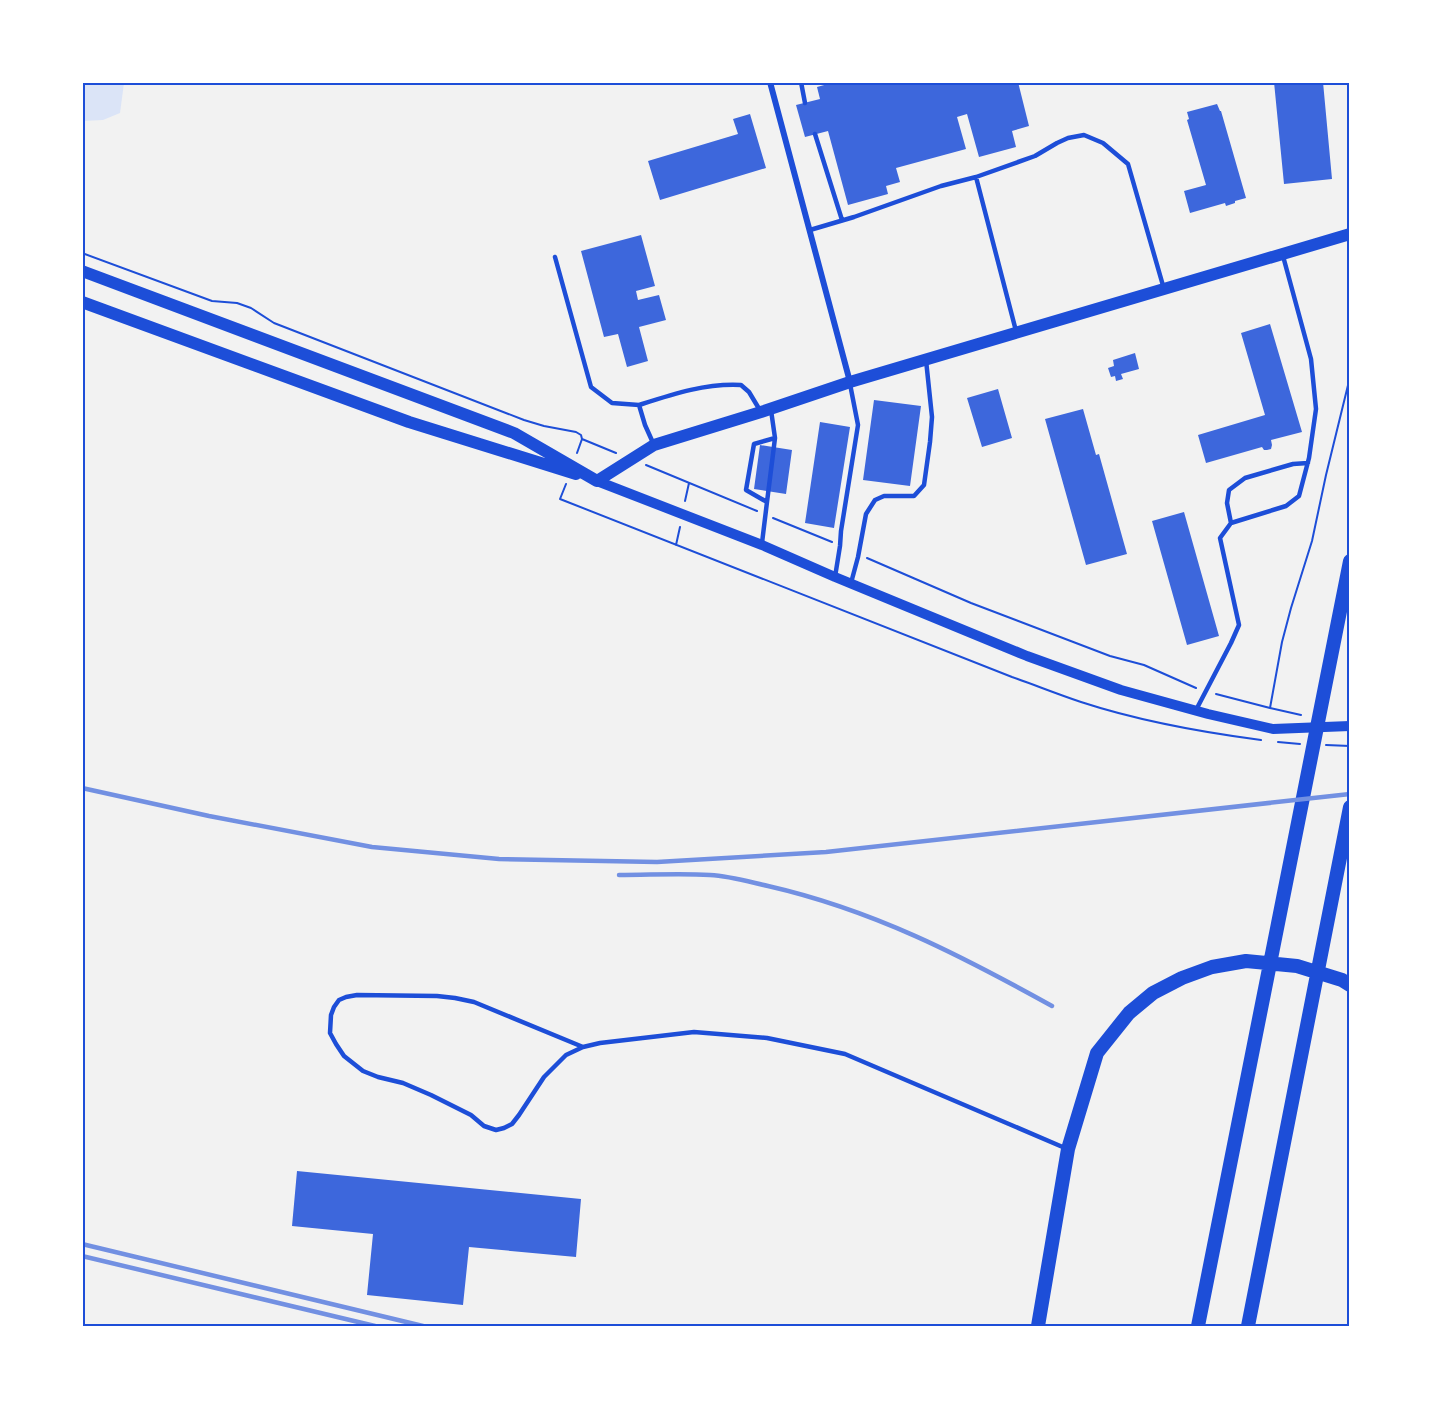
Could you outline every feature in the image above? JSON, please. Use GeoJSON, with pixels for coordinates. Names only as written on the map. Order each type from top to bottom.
{"type":"FeatureCollection","features":[{"type":"Feature","properties":{"kind":"highway"},"geometry":{"type":"LineString","coordinates":[[1198,1326],[1350,561]]}},
{"type":"Feature","properties":{"kind":"highway"},"geometry":{"type":"LineString","coordinates":[[1248,1326],[1350,807]]}},
{"type":"Feature","properties":{"kind":"highway"},"geometry":{"type":"LineString","coordinates":[[1038,1326],[1068,1149],[1098,1053],[1129,1012],[1154,993],[1182,978],[1212,967],[1246,961],[1297,966],[1342,980],[1350,985]]}},
{"type":"Feature","properties":{"kind":"main road"},"geometry":{"type":"LineString","coordinates":[[82,303],[409,422],[597,481],[654,445],[850,382],[1350,234]]}},
{"type":"Feature","properties":{"kind":"main road"},"geometry":{"type":"LineString","coordinates":[[82,271],[514,433],[597,481]]}},
{"type":"Feature","properties":{"kind":"street"},"geometry":{"type":"LineString","coordinates":[[770,82],[850,382]]}},
{"type":"Feature","properties":{"kind":"street"},"geometry":{"type":"LineString","coordinates":[[597,481],[762,544],[851,584],[1121,690],[1273,729],[1350,726]]}},
{"type":"Feature","properties":{"kind":"lane"},"geometry":{"type":"LineString","coordinates":[[801,82],[805,103]]}},
{"type":"Feature","properties":{"kind":"lane"},"geometry":{"type":"LineString","coordinates":[[815,134],[842,220]]}},
{"type":"Feature","properties":{"kind":"lane"},"geometry":{"type":"LineString","coordinates":[[810,230],[897,203],[941,186],[976,177],[1035,156],[1068,138],[1084,135],[1103,143],[1128,164],[1164,290]]}},
{"type":"Feature","properties":{"kind":"lane"},"geometry":{"type":"LineString","coordinates":[[976,177],[1016,333]]}},
{"type":"Feature","properties":{"kind":"lane"},"geometry":{"type":"LineString","coordinates":[[1196,710],[1232,643],[1239,625],[1220,538],[1231,523],[1286,506],[1299,496],[1308,463],[1316,409],[1311,359],[1282,254]]}},
{"type":"Feature","properties":{"kind":"lane"},"geometry":{"type":"LineString","coordinates":[[555,257],[591,387],[612,403],[639,405],[705,387],[728,384],[741,385],[766,410],[775,438],[762,544]]}},
{"type":"Feature","properties":{"kind":"lane"},"geometry":{"type":"LineString","coordinates":[[851,584],[866,514],[874,500],[884,496],[914,496],[924,485],[932,417],[926,360]]}},
{"type":"Feature","properties":{"kind":"lane"},"geometry":{"type":"LineString","coordinates":[[835,577],[858,425],[850,382]]}},
{"type":"Feature","properties":{"kind":"lane"},"geometry":{"type":"LineString","coordinates":[[639,405],[654,445]]}},
{"type":"Feature","properties":{"kind":"lane"},"geometry":{"type":"LineString","coordinates":[[767,502],[746,490],[754,444],[775,438]]}},
{"type":"Feature","properties":{"kind":"lane"},"geometry":{"type":"LineString","coordinates":[[1231,523],[1227,503],[1229,490],[1245,478],[1293,464],[1308,463]]}},
{"type":"Feature","properties":{"kind":"lane"},"geometry":{"type":"LineString","coordinates":[[583,1047],[474,1002],[455,998],[357,995],[339,1000],[331,1015],[330,1033],[336,1044],[344,1056],[363,1071],[403,1083],[431,1095],[471,1115],[484,1126],[496,1130],[512,1124],[544,1077],[566,1055],[583,1047],[600,1043],[694,1032],[767,1038],[845,1054],[1068,1149]]}},
{"type":"Feature","properties":{"kind":"path"},"geometry":{"type":"LineString","coordinates":[[82,253],[212,301],[237,303],[274,323],[524,420],[576,432],[581,435],[582,439]]}},
{"type":"Feature","properties":{"kind":"path"},"geometry":{"type":"LineString","coordinates":[[1270,708],[1282,642],[1312,541],[1350,376]]}},
{"type":"Feature","properties":{"kind":"path"},"geometry":{"type":"LineString","coordinates":[[689,483],[840,546]]}},
{"type":"Feature","properties":{"kind":"path"},"geometry":{"type":"LineString","coordinates":[[560,499],[849,614],[1082,702],[1168,725],[1260,740]]}},
{"type":"Feature","properties":{"kind":"path"},"geometry":{"type":"LineString","coordinates":[[858,554],[971,603],[1110,656],[1144,665],[1192,687],[1304,716]]}},
{"type":"Feature","properties":{"kind":"path"},"geometry":{"type":"LineString","coordinates":[[1271,742],[1299,744]]}},
{"type":"Feature","properties":{"kind":"path"},"geometry":{"type":"LineString","coordinates":[[1323,745],[1350,746]]}},
{"type":"Feature","properties":{"kind":"shaded area"},"geometry":{"type":"Polygon","coordinates":[[[83,82],[124,83],[120,113],[103,120],[83,121],[83,82]]]}},
{"type":"Feature","properties":{"kind":"building"},"geometry":{"type":"Polygon","coordinates":[[[835,82],[1018,82],[1029,126],[1012,131],[1016,147],[979,157],[967,114],[957,117],[966,149],[896,168],[900,182],[886,186],[888,194],[848,205],[828,131],[805,137],[796,105],[820,99],[817,87],[835,82]]]}},
{"type":"Feature","properties":{"kind":"building"},"geometry":{"type":"Polygon","coordinates":[[[1274,82],[1323,82],[1332,179],[1284,184],[1274,82]]]}},
{"type":"Feature","properties":{"kind":"building"},"geometry":{"type":"Polygon","coordinates":[[[1217,104],[1246,198],[1226,206],[1225,203],[1190,213],[1184,191],[1206,185],[1187,120],[1189,119],[1187,112],[1217,104]]]}},
{"type":"Feature","properties":{"kind":"building"},"geometry":{"type":"Polygon","coordinates":[[[750,114],[766,168],[660,200],[648,161],[738,134],[733,119],[750,114]]]}},
{"type":"Feature","properties":{"kind":"building"},"geometry":{"type":"Polygon","coordinates":[[[641,235],[655,286],[636,291],[638,300],[659,295],[666,320],[639,327],[648,361],[627,367],[618,334],[604,337],[581,251],[641,235]]]}},
{"type":"Feature","properties":{"kind":"building"},"geometry":{"type":"Polygon","coordinates":[[[1270,324],[1302,432],[1271,440],[1271,449],[1264,450],[1262,447],[1206,463],[1198,435],[1265,415],[1241,333],[1270,324]]]}},
{"type":"Feature","properties":{"kind":"building"},"geometry":{"type":"Polygon","coordinates":[[[1135,353],[1139,369],[1121,374],[1123,379],[1116,381],[1115,376],[1111,377],[1108,368],[1114,366],[1113,360],[1135,353]]]}},
{"type":"Feature","properties":{"kind":"building"},"geometry":{"type":"Polygon","coordinates":[[[998,389],[1012,438],[982,447],[967,398],[998,389]]]}},
{"type":"Feature","properties":{"kind":"building"},"geometry":{"type":"Polygon","coordinates":[[[874,400],[921,406],[910,486],[863,480],[874,400]]]}},
{"type":"Feature","properties":{"kind":"building"},"geometry":{"type":"Polygon","coordinates":[[[1083,409],[1096,455],[1099,454],[1127,554],[1086,565],[1045,419],[1083,409]]]}},
{"type":"Feature","properties":{"kind":"building"},"geometry":{"type":"Polygon","coordinates":[[[820,422],[850,427],[834,528],[805,523],[820,422]]]}},
{"type":"Feature","properties":{"kind":"building"},"geometry":{"type":"Polygon","coordinates":[[[760,445],[792,450],[786,494],[754,489],[760,445]]]}},
{"type":"Feature","properties":{"kind":"building"},"geometry":{"type":"Polygon","coordinates":[[[1184,512],[1219,636],[1187,645],[1152,521],[1184,512]]]}},
{"type":"Feature","properties":{"kind":"building"},"geometry":{"type":"Polygon","coordinates":[[[297,1171],[581,1199],[576,1257],[469,1247],[463,1305],[367,1295],[373,1234],[292,1226],[297,1171]]]}},
{"type":"Feature","properties":{"kind":"railway"},"geometry":{"type":"LineString","coordinates":[[82,788],[209,816],[372,847],[499,859],[657,862],[826,852],[1350,794]]}},
{"type":"Feature","properties":{"kind":"railway"},"geometry":{"type":"LineString","coordinates":[[619,875],[717,876],[807,896],[880,921],[915,936],[984,969],[1052,1006]]}},
{"type":"Feature","properties":{"kind":"railway"},"geometry":{"type":"LineString","coordinates":[[82,1244],[423,1326]]}},
{"type":"Feature","properties":{"kind":"railway"},"geometry":{"type":"LineString","coordinates":[[82,1256],[375,1326]]}}]}
